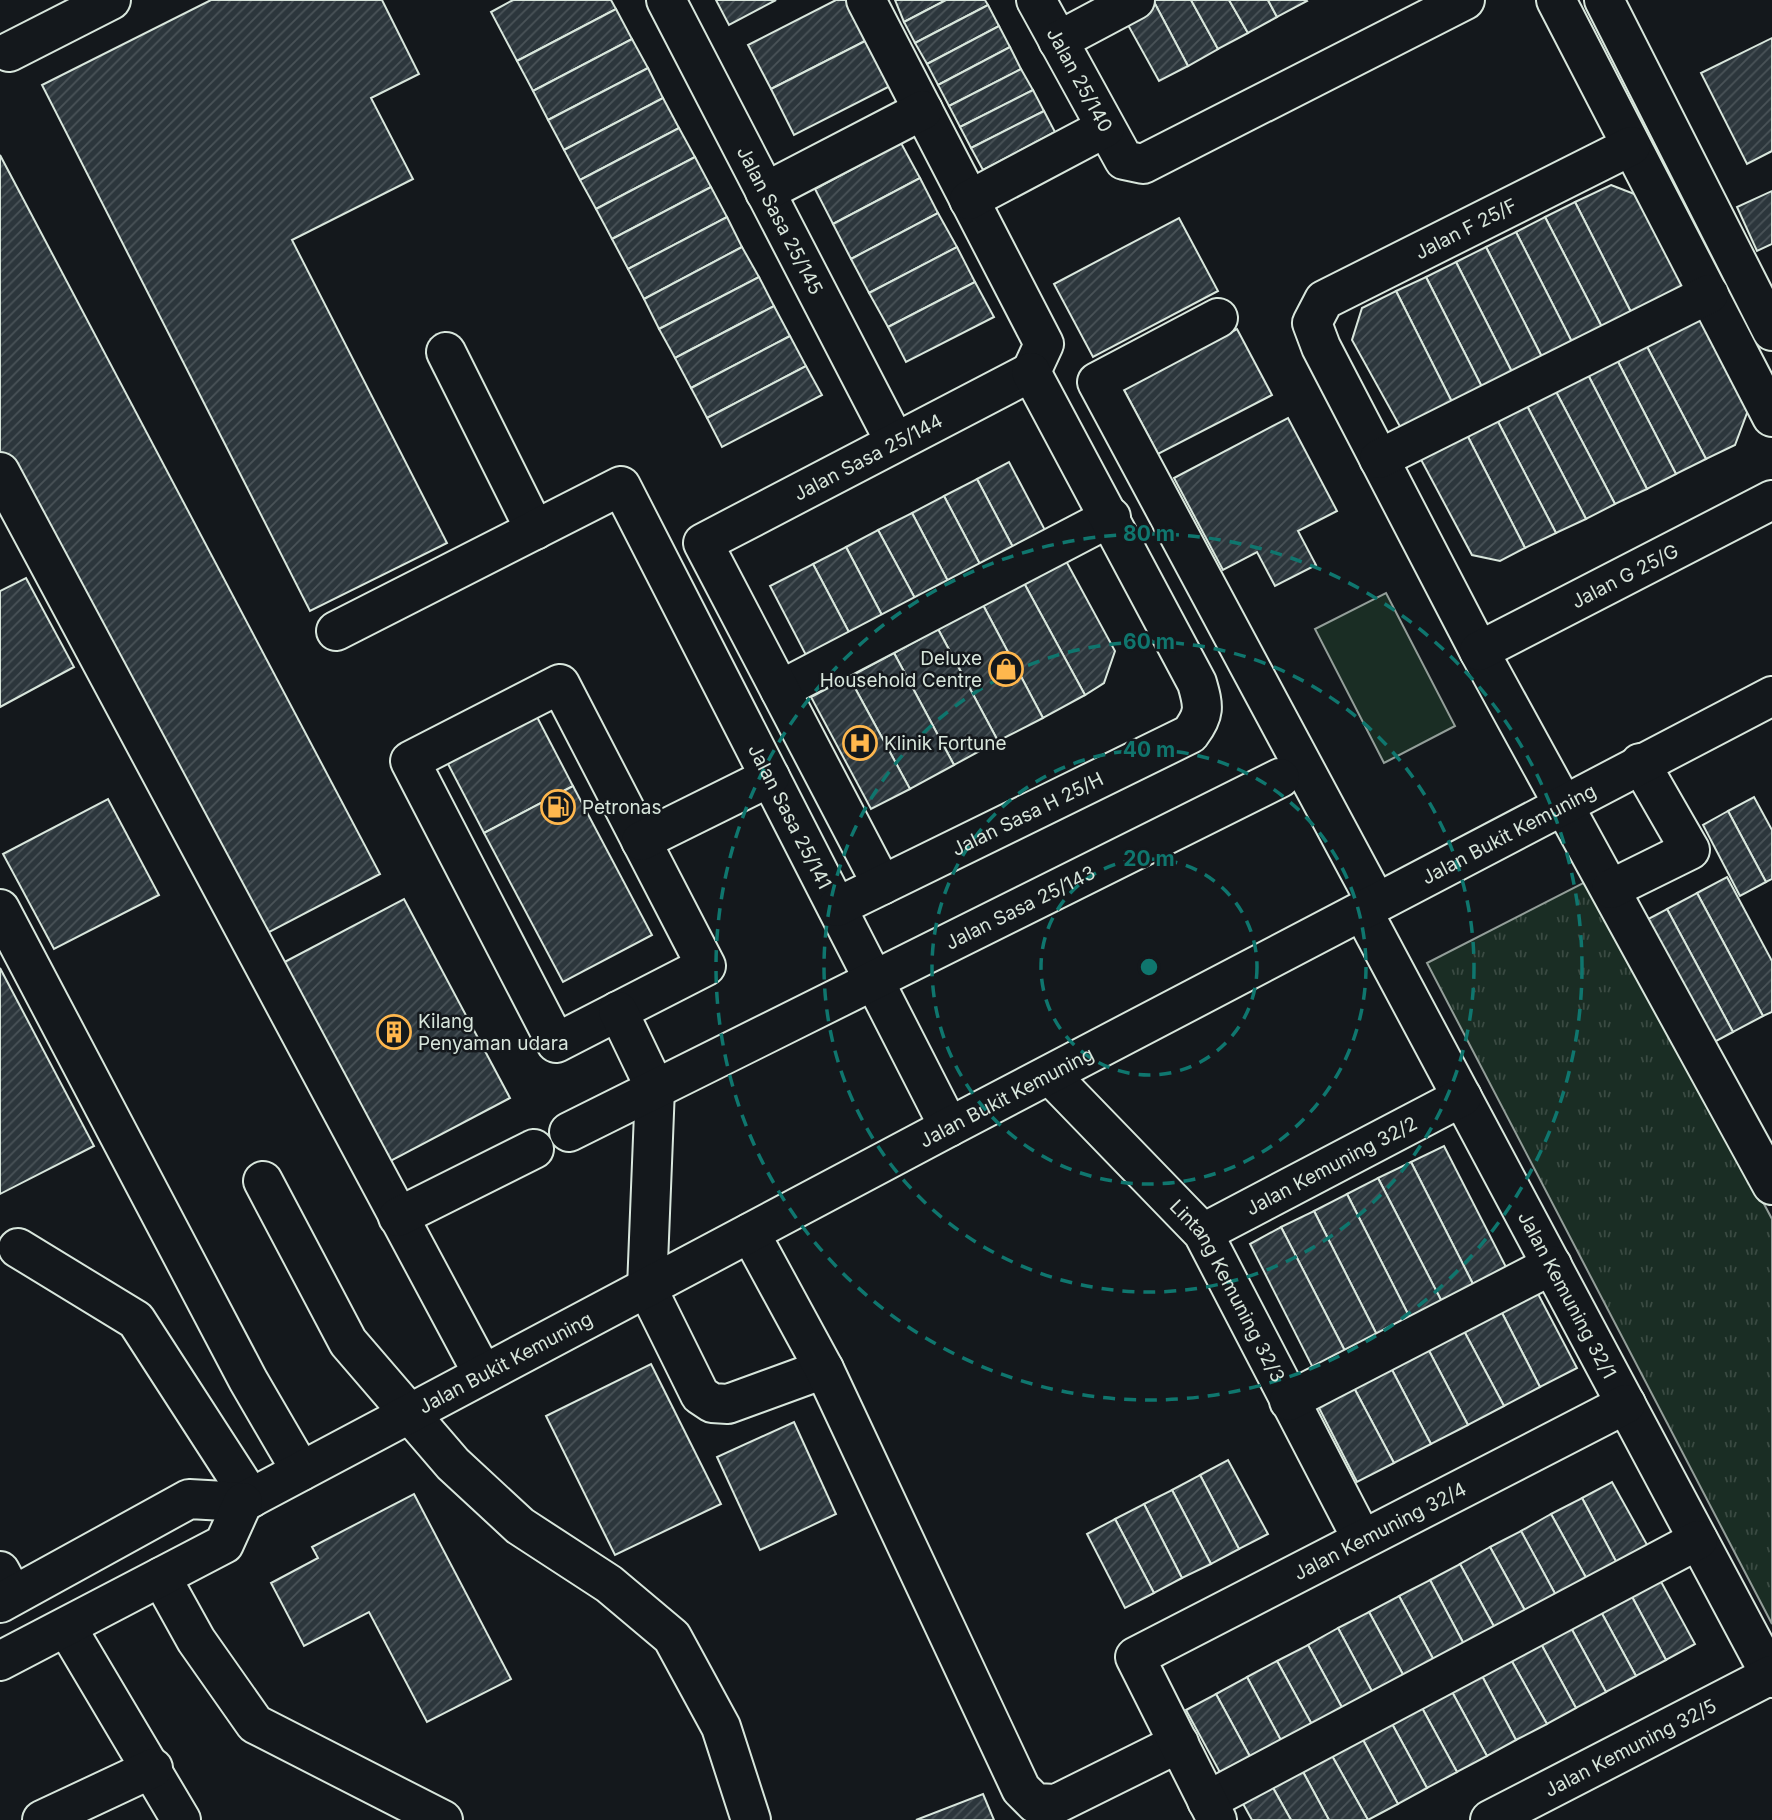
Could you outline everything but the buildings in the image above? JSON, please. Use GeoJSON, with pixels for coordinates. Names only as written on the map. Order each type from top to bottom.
{"type":"FeatureCollection","features":[{"type":"Feature","properties":{"kind":"street"},"geometry":{"type":"LineString","coordinates":[[9,52],[111,0]]}},
{"type":"Feature","properties":{"kind":"street","name":"Jalan Sasa 25/145"},"geometry":{"type":"LineString","coordinates":[[666,0],[895,442]]}},
{"type":"Feature","properties":{"kind":"street"},"geometry":{"type":"LineString","coordinates":[[866,0],[1044,344],[1031,372]]}},
{"type":"Feature","properties":{"kind":"street","name":"Jalan 25/140"},"geometry":{"type":"LineString","coordinates":[[1036,0],[1124,160],[1143,164],[1465,0]]}},
{"type":"Feature","properties":{"kind":"street"},"geometry":{"type":"LineString","coordinates":[[1058,41],[1135,0]]}},
{"type":"Feature","properties":{"kind":"street"},"geometry":{"type":"LineString","coordinates":[[1556,0],[1772,417]]}},
{"type":"Feature","properties":{"kind":"street"},"geometry":{"type":"LineString","coordinates":[[1604,0],[1772,331]]}},
{"type":"Feature","properties":{"kind":"street"},"geometry":{"type":"LineString","coordinates":[[765,192],[923,110]]}},
{"type":"Feature","properties":{"kind":"street"},"geometry":{"type":"LineString","coordinates":[[970,200],[1105,128]]}},
{"type":"Feature","properties":{"kind":"street","name":"Jalan F 25/F"},"geometry":{"type":"LineString","coordinates":[[1379,459],[1321,347],[1312,323],[1324,300],[1631,146]]}},
{"type":"Feature","properties":{"kind":"street"},"geometry":{"type":"LineString","coordinates":[[1709,295],[1379,459],[1479,651],[1772,1185]]}},
{"type":"Feature","properties":{"kind":"street","name":"Jalan Kemuning 32/1"},"geometry":{"type":"LineString","coordinates":[[1218,318],[1097,382],[1369,907],[1462,1097],[1771,1676]]}},
{"type":"Feature","properties":{"kind":"street"},"geometry":{"type":"LineString","coordinates":[[336,631],[535,530],[446,352]]}},
{"type":"Feature","properties":{"kind":"street","name":"Jalan Sasa 25/144"},"geometry":{"type":"LineString","coordinates":[[780,690],[703,542],[1031,372]]}},
{"type":"Feature","properties":{"kind":"street","name":"Jalan Sasa H 25/H"},"geometry":{"type":"LineString","coordinates":[[837,907],[1190,734],[1201,719],[1203,702],[1196,683],[1111,517],[1031,372]]}},
{"type":"Feature","properties":{"kind":"street"},"geometry":{"type":"LineString","coordinates":[[0,472],[483,1374]]}},
{"type":"Feature","properties":{"kind":"street","name":"Jalan Sasa 25/141"},"geometry":{"type":"LineString","coordinates":[[535,530],[621,486],[949,1127]]}},
{"type":"Feature","properties":{"kind":"street","name":"Jalan G 25/G"},"geometry":{"type":"LineString","coordinates":[[1479,651],[1772,500]]}},
{"type":"Feature","properties":{"kind":"street"},"geometry":{"type":"LineString","coordinates":[[881,885],[780,690],[1111,517]]}},
{"type":"Feature","properties":{"kind":"street"},"geometry":{"type":"LineString","coordinates":[[561,684],[641,841],[706,966],[556,1043],[410,761],[561,684]]}},
{"type":"Feature","properties":{"kind":"street","name":"Jalan Bukit Kemuning"},"geometry":{"type":"LineString","coordinates":[[247,1500],[949,1127],[1772,696]]}},
{"type":"Feature","properties":{"kind":"street"},"geometry":{"type":"LineString","coordinates":[[1611,890],[1690,850],[1640,763]]}},
{"type":"Feature","properties":{"kind":"street"},"geometry":{"type":"LineString","coordinates":[[641,841],[770,777]]}},
{"type":"Feature","properties":{"kind":"street","name":"Jalan Sasa 25/143"},"geometry":{"type":"LineString","coordinates":[[569,1132],[1280,778]]}},
{"type":"Feature","properties":{"kind":"street"},"geometry":{"type":"LineString","coordinates":[[0,909],[242,1368],[301,1471]]}},
{"type":"Feature","properties":{"kind":"street"},"geometry":{"type":"LineString","coordinates":[[618,1011],[655,1088],[647,1288],[700,1395],[712,1403],[728,1404],[824,1369]]}},
{"type":"Feature","properties":{"kind":"street","name":"Lintang Kemuning 32/3"},"geometry":{"type":"LineString","coordinates":[[1050,1075],[1203,1233],[1362,1539]]}},
{"type":"Feature","properties":{"kind":"street","name":"Jalan Kemuning 32/2"},"geometry":{"type":"LineString","coordinates":[[1203,1233],[1462,1097]]}},
{"type":"Feature","properties":{"kind":"street"},"geometry":{"type":"LineString","coordinates":[[398,1217],[534,1149]]}},
{"type":"Feature","properties":{"kind":"street"},"geometry":{"type":"LineString","coordinates":[[263,1181],[348,1342],[453,1464],[520,1526],[609,1584],[672,1637],[721,1727],[751,1820]]}},
{"type":"Feature","properties":{"kind":"street"},"geometry":{"type":"LineString","coordinates":[[750,1233],[824,1369],[1021,1789],[1034,1803],[1056,1804],[1179,1743],[1212,1811],[1698,1540]]}},
{"type":"Feature","properties":{"kind":"street"},"geometry":{"type":"LineString","coordinates":[[18,1248],[136,1320],[247,1500]]}},
{"type":"Feature","properties":{"kind":"street"},"geometry":{"type":"LineString","coordinates":[[1289,1401],[1552,1265]]}},
{"type":"Feature","properties":{"kind":"street","name":"Jalan Kemuning 32/4"},"geometry":{"type":"LineString","coordinates":[[1179,1743],[1135,1657],[1626,1404]]}},
{"type":"Feature","properties":{"kind":"street"},"geometry":{"type":"LineString","coordinates":[[4,1590],[189,1499],[247,1500]]}},
{"type":"Feature","properties":{"kind":"street"},"geometry":{"type":"LineString","coordinates":[[0,1661],[224,1544],[247,1500]]}},
{"type":"Feature","properties":{"kind":"street"},"geometry":{"type":"LineString","coordinates":[[161,1577],[196,1640],[255,1724],[443,1820]]}},
{"type":"Feature","properties":{"kind":"street"},"geometry":{"type":"LineString","coordinates":[[66,1628],[153,1768],[181,1820]]}},
{"type":"Feature","properties":{"kind":"street","name":"Jalan Kemuning 32/5"},"geometry":{"type":"LineString","coordinates":[[1490,1820],[1771,1676]]}},
{"type":"Feature","properties":{"kind":"street"},"geometry":{"type":"LineString","coordinates":[[42,1820],[153,1768]]}},
{"type":"Feature","properties":{"kind":"green space"},"geometry":{"type":"Polygon","coordinates":[[[1386,593],[1455,726],[1384,763],[1315,629],[1386,593]]]}},
{"type":"Feature","properties":{"kind":"green space"},"geometry":{"type":"Polygon","coordinates":[[[1591,879],[1772,1219],[1772,1624],[1427,963],[1591,879]]]}},
{"type":"Feature","properties":{"kind":"place","name":"Deluxe Household Centre"},"geometry":{"type":"Point","coordinates":[1006,669]}},
{"type":"Feature","properties":{"kind":"place","name":"Klinik Fortune"},"geometry":{"type":"Point","coordinates":[860,743]}},
{"type":"Feature","properties":{"kind":"place","name":"Petronas"},"geometry":{"type":"Point","coordinates":[558,807]}},
{"type":"Feature","properties":{"kind":"place","name":"Kilang Penyaman udara"},"geometry":{"type":"Point","coordinates":[394,1032]}}]}
